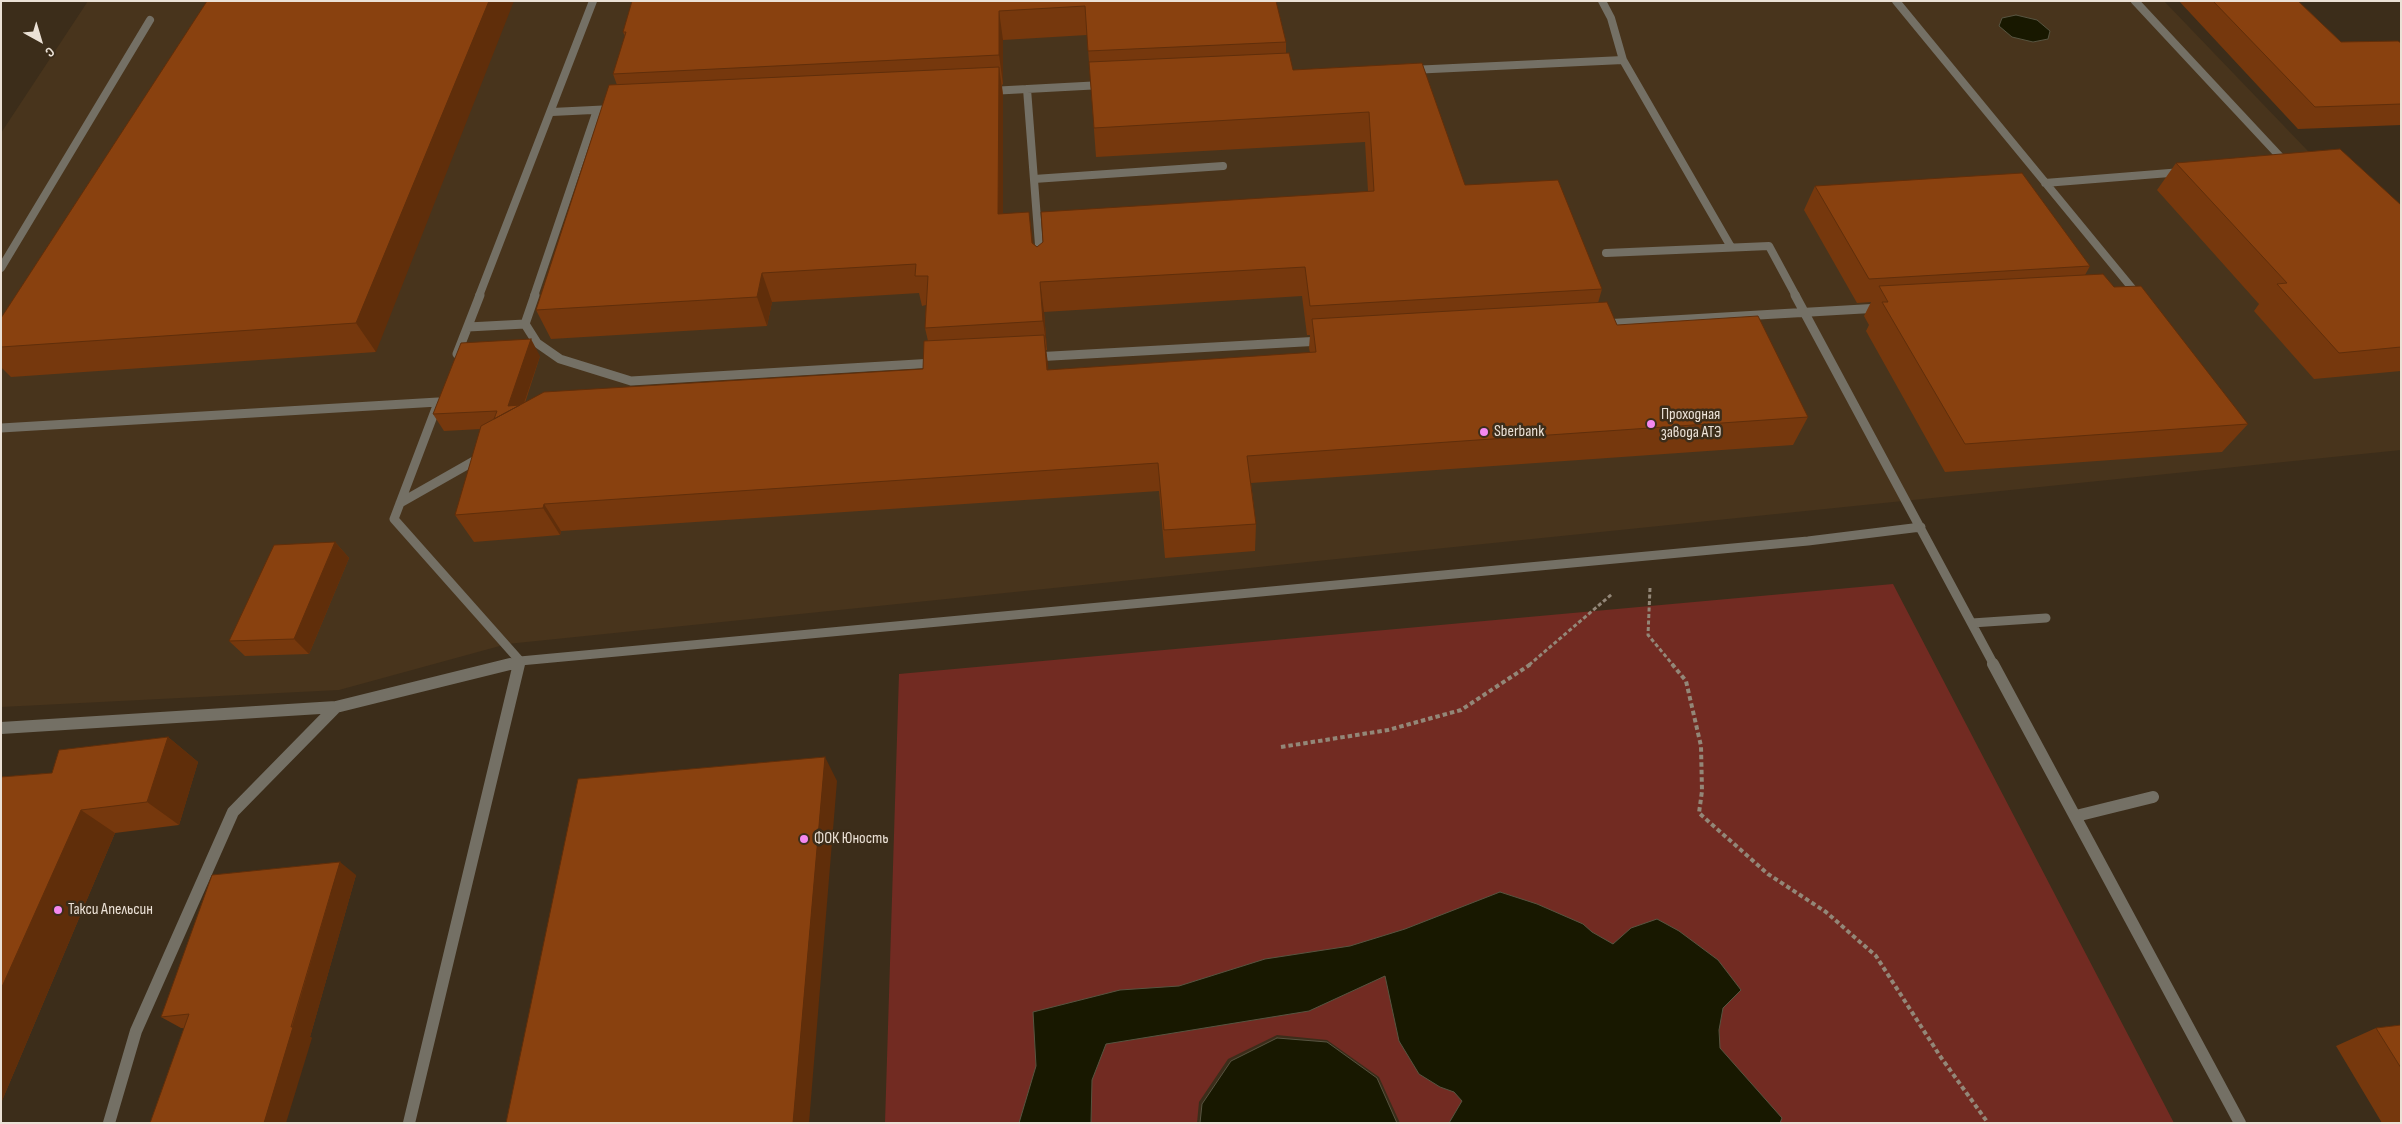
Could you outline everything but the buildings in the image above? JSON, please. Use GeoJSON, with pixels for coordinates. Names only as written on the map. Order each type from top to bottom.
{"type":"FeatureCollection","features":[{"type":"Feature","properties":{"kind":"lane"},"geometry":{"type":"LineString","coordinates":[[455,360],[552,112],[593,1]]}},
{"type":"Feature","properties":{"kind":"lane"},"geometry":{"type":"LineString","coordinates":[[1602,1],[1611,18],[1623,60],[1731,247]]}},
{"type":"Feature","properties":{"kind":"lane"},"geometry":{"type":"LineString","coordinates":[[1896,1],[2136,293],[2126,294]]}},
{"type":"Feature","properties":{"kind":"lane"},"geometry":{"type":"LineString","coordinates":[[2135,1],[2287,165],[2278,166]]}},
{"type":"Feature","properties":{"kind":"lane"},"geometry":{"type":"LineString","coordinates":[[1,268],[150,20]]}},
{"type":"Feature","properties":{"kind":"lane"},"geometry":{"type":"LineString","coordinates":[[1404,70],[1623,60]]}},
{"type":"Feature","properties":{"kind":"lane"},"geometry":{"type":"LineString","coordinates":[[978,92],[1106,85]]}},
{"type":"Feature","properties":{"kind":"lane"},"geometry":{"type":"LineString","coordinates":[[1027,89],[1041,271]]}},
{"type":"Feature","properties":{"kind":"lane"},"geometry":{"type":"LineString","coordinates":[[552,112],[626,108]]}},
{"type":"Feature","properties":{"kind":"lane"},"geometry":{"type":"LineString","coordinates":[[525,324],[597,110]]}},
{"type":"Feature","properties":{"kind":"lane"},"geometry":{"type":"LineString","coordinates":[[1034,179],[1223,166]]}},
{"type":"Feature","properties":{"kind":"lane"},"geometry":{"type":"LineString","coordinates":[[2045,182],[2190,172]]}},
{"type":"Feature","properties":{"kind":"lane"},"geometry":{"type":"LineString","coordinates":[[1606,253],[1769,246],[2240,1123]]}},
{"type":"Feature","properties":{"kind":"lane"},"geometry":{"type":"LineString","coordinates":[[1596,325],[1893,308]]}},
{"type":"Feature","properties":{"kind":"lane"},"geometry":{"type":"LineString","coordinates":[[468,327],[525,324]]}},
{"type":"Feature","properties":{"kind":"lane"},"geometry":{"type":"LineString","coordinates":[[525,324],[537,343],[560,359],[631,381],[939,363]]}},
{"type":"Feature","properties":{"kind":"lane"},"geometry":{"type":"LineString","coordinates":[[1029,358],[1328,340]]}},
{"type":"Feature","properties":{"kind":"lane"},"geometry":{"type":"LineString","coordinates":[[614,389],[631,381]]}},
{"type":"Feature","properties":{"kind":"lane"},"geometry":{"type":"LineString","coordinates":[[1,428],[440,398],[394,519],[520,661]]}},
{"type":"Feature","properties":{"kind":"lane"},"geometry":{"type":"LineString","coordinates":[[400,503],[493,450]]}},
{"type":"Feature","properties":{"kind":"lane"},"geometry":{"type":"LineString","coordinates":[[1,728],[336,707],[520,661],[1808,541],[1921,528]]}},
{"type":"Feature","properties":{"kind":"lane"},"geometry":{"type":"LineString","coordinates":[[1972,623],[2046,618]]}},
{"type":"Feature","properties":{"kind":"lane"},"geometry":{"type":"LineString","coordinates":[[409,1123],[520,661]]}},
{"type":"Feature","properties":{"kind":"lane"},"geometry":{"type":"LineString","coordinates":[[109,1123],[136,1031],[233,812],[336,707]]}},
{"type":"Feature","properties":{"kind":"lane"},"geometry":{"type":"LineString","coordinates":[[2076,816],[2153,797]]}},
{"type":"Feature","properties":{"kind":"path"},"geometry":{"type":"LineString","coordinates":[[1651,555],[1648,635],[1686,681],[1701,746],[1702,791],[1699,813],[1768,874],[1826,912],[1876,956],[1940,1056],[1988,1123]]}},
{"type":"Feature","properties":{"kind":"path"},"geometry":{"type":"LineString","coordinates":[[1281,747],[1388,730],[1461,710],[1528,666],[1626,581],[1651,573]]}},
{"type":"Feature","properties":{"kind":"shaded area"},"geometry":{"type":"Polygon","coordinates":[[[88,1],[2164,1],[2401,248],[2401,450],[507,644],[339,690],[1,707],[1,133],[88,1]]]}},
{"type":"Feature","properties":{"kind":"shaded area"},"geometry":{"type":"Polygon","coordinates":[[[2016,15],[2037,20],[2050,31],[2048,39],[2033,42],[2012,37],[1999,26],[2002,18],[2016,15]]]}},
{"type":"Feature","properties":{"kind":"shaded area"},"geometry":{"type":"Polygon","coordinates":[[[1893,584],[2174,1123],[1400,1123],[1379,1077],[1327,1040],[1277,1035],[1228,1059],[1199,1102],[1197,1123],[885,1123],[899,674],[1893,584]]]}},
{"type":"Feature","properties":{"kind":"shaded area"},"geometry":{"type":"Polygon","coordinates":[[[1500,892],[1537,904],[1583,924],[1592,932],[1613,944],[1631,928],[1657,919],[1679,931],[1718,960],[1741,990],[1723,1008],[1719,1030],[1720,1048],[1782,1118],[1780,1123],[1449,1123],[1462,1101],[1454,1092],[1440,1087],[1419,1074],[1399,1041],[1385,976],[1309,1011],[1106,1044],[1092,1080],[1091,1123],[1019,1123],[1036,1066],[1033,1012],[1120,990],[1179,986],[1265,959],[1350,946],[1405,929],[1500,892]]]}},
{"type":"Feature","properties":{"kind":"shaded area"},"geometry":{"type":"Polygon","coordinates":[[[1277,1038],[1327,1042],[1377,1078],[1397,1123],[1200,1123],[1202,1104],[1231,1061],[1277,1038]]]}},
{"type":"Feature","properties":{"kind":"place","name":"Проходная завода АТЭ"},"geometry":{"type":"Point","coordinates":[1651,424]}},
{"type":"Feature","properties":{"kind":"place","name":"Sberbank"},"geometry":{"type":"Point","coordinates":[1484,432]}},
{"type":"Feature","properties":{"kind":"place","name":"ФОК Юность"},"geometry":{"type":"Point","coordinates":[804,839]}},
{"type":"Feature","properties":{"kind":"place","name":"Такси Апельсин"},"geometry":{"type":"Point","coordinates":[58,910]}}]}
